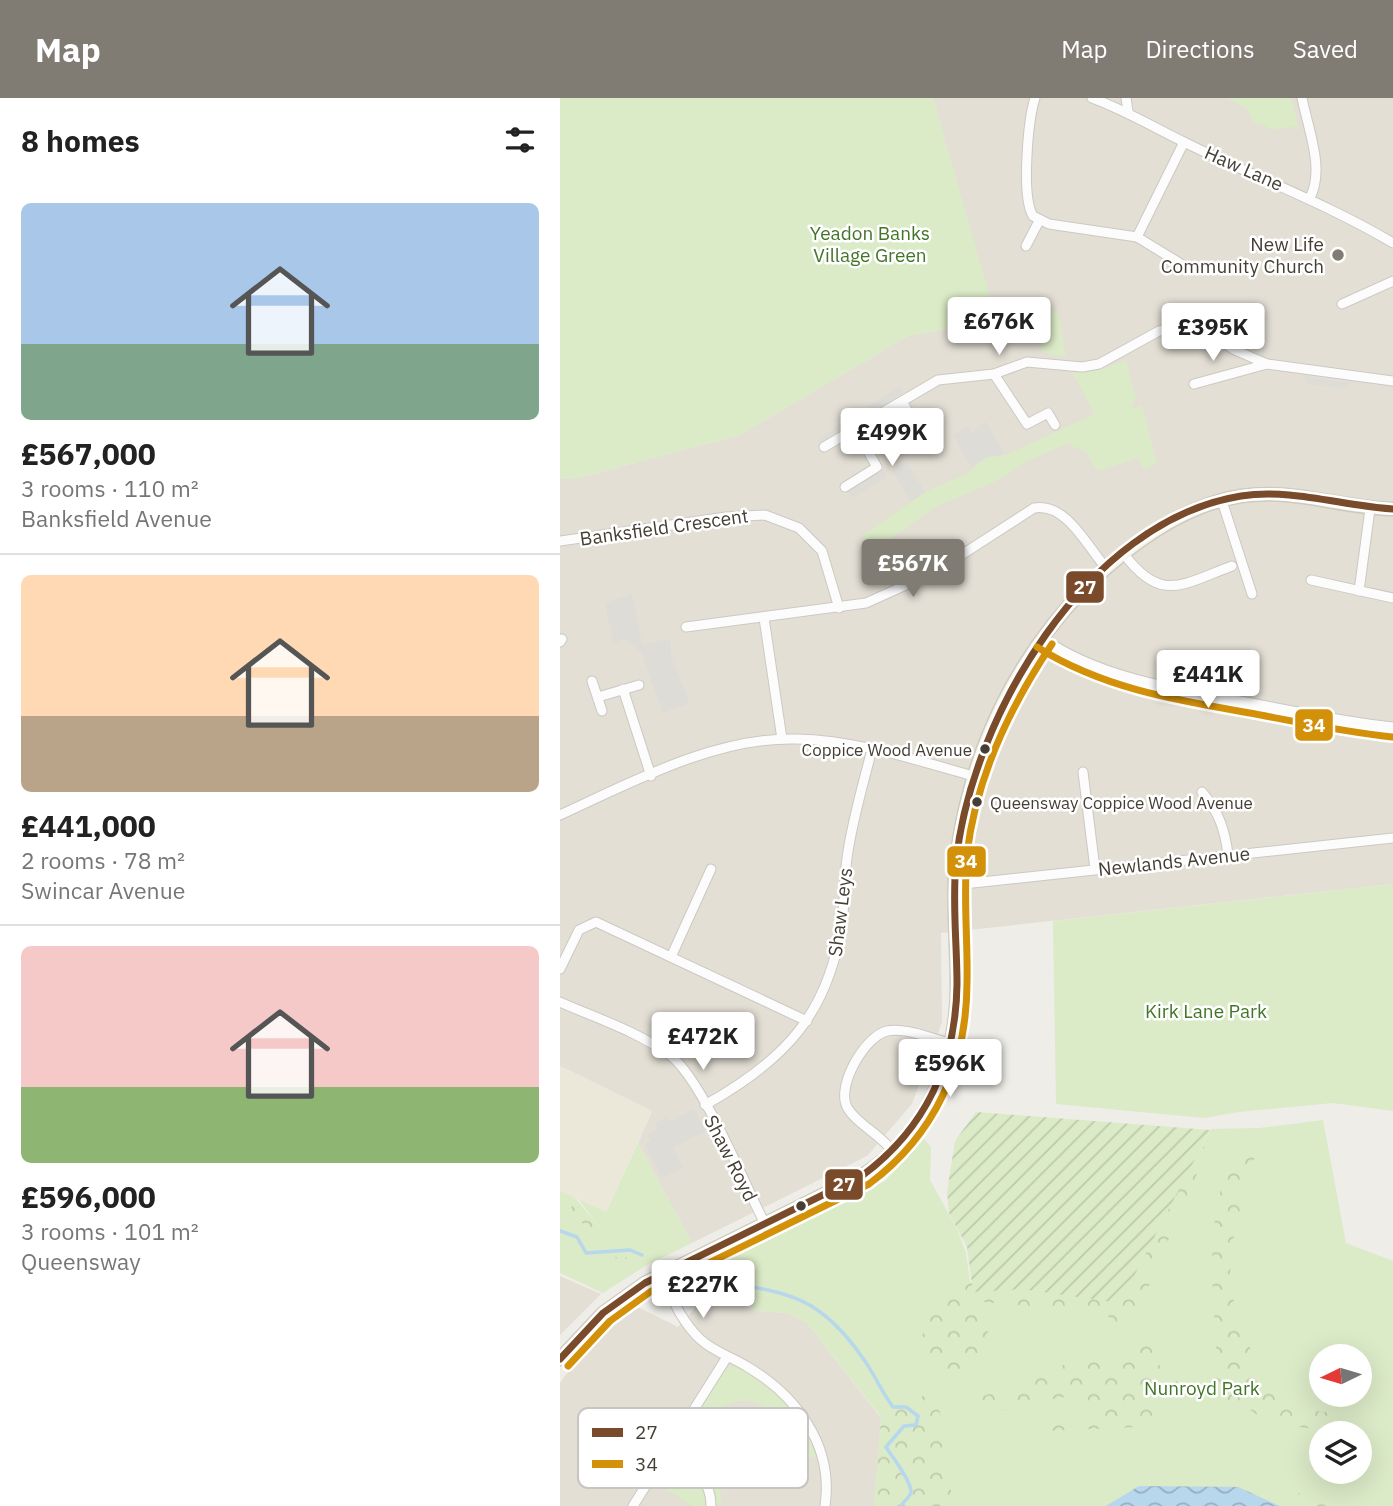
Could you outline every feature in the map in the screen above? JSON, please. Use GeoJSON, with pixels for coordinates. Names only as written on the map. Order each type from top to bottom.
{"type":"FeatureCollection","features":[{"type":"Feature","properties":{"kind":"street"},"geometry":{"type":"LineString","coordinates":[[1035,98],[1029,126],[1028,199],[1030,211],[1039,221],[1137,237],[1191,270]]}},
{"type":"Feature","properties":{"kind":"street","name":"Haw Lane"},"geometry":{"type":"LineString","coordinates":[[1092,98],[1128,111],[1184,142],[1310,198],[1393,243]]}},
{"type":"Feature","properties":{"kind":"street"},"geometry":{"type":"LineString","coordinates":[[1126,98],[1128,111]]}},
{"type":"Feature","properties":{"kind":"street"},"geometry":{"type":"LineString","coordinates":[[1302,98],[1317,172],[1316,185],[1310,198]]}},
{"type":"Feature","properties":{"kind":"street"},"geometry":{"type":"LineString","coordinates":[[1137,237],[1184,142]]}},
{"type":"Feature","properties":{"kind":"street"},"geometry":{"type":"LineString","coordinates":[[1026,246],[1039,221]]}},
{"type":"Feature","properties":{"kind":"street"},"geometry":{"type":"LineString","coordinates":[[1342,304],[1393,281]]}},
{"type":"Feature","properties":{"kind":"street"},"geometry":{"type":"LineString","coordinates":[[824,447],[938,380],[994,374],[1039,361],[1072,366],[1098,364],[1159,331],[1191,327],[1201,329],[1236,350],[1267,364],[1393,381]]}},
{"type":"Feature","properties":{"kind":"street"},"geometry":{"type":"LineString","coordinates":[[1194,384],[1267,364]]}},
{"type":"Feature","properties":{"kind":"street"},"geometry":{"type":"LineString","coordinates":[[994,374],[1027,424],[1048,413],[1055,425]]}},
{"type":"Feature","properties":{"kind":"street"},"geometry":{"type":"LineString","coordinates":[[902,402],[932,448]]}},
{"type":"Feature","properties":{"kind":"street"},"geometry":{"type":"LineString","coordinates":[[845,487],[877,467],[855,429]]}},
{"type":"Feature","properties":{"kind":"street"},"geometry":{"type":"LineString","coordinates":[[560,1359],[603,1313],[661,1275],[863,1175],[907,1139],[927,1109],[951,1043],[957,986],[954,885],[964,811],[973,776],[1005,698],[1043,638],[1106,568],[1175,520],[1222,501],[1267,494],[1294,495],[1370,509],[1393,509]]}},
{"type":"Feature","properties":{"kind":"street"},"geometry":{"type":"LineString","coordinates":[[1222,501],[1252,594]]}},
{"type":"Feature","properties":{"kind":"street"},"geometry":{"type":"LineString","coordinates":[[686,627],[839,608],[892,593],[935,572],[1034,508],[1045,506],[1056,509],[1068,521],[1106,568]]}},
{"type":"Feature","properties":{"kind":"street"},"geometry":{"type":"LineString","coordinates":[[1359,591],[1370,509]]}},
{"type":"Feature","properties":{"kind":"street","name":"Banksfield Crescent"},"geometry":{"type":"LineString","coordinates":[[560,541],[726,517],[765,515],[799,528],[822,551],[839,608]]}},
{"type":"Feature","properties":{"kind":"street"},"geometry":{"type":"LineString","coordinates":[[1124,554],[1142,575],[1157,586],[1181,585],[1232,566]]}},
{"type":"Feature","properties":{"kind":"street"},"geometry":{"type":"LineString","coordinates":[[1311,580],[1393,598]]}},
{"type":"Feature","properties":{"kind":"street"},"geometry":{"type":"LineString","coordinates":[[764,618],[782,739]]}},
{"type":"Feature","properties":{"kind":"street"},"geometry":{"type":"LineString","coordinates":[[1043,638],[1083,662],[1155,683],[1343,721],[1393,727]]}},
{"type":"Feature","properties":{"kind":"street"},"geometry":{"type":"LineString","coordinates":[[592,681],[602,711]]}},
{"type":"Feature","properties":{"kind":"street"},"geometry":{"type":"LineString","coordinates":[[597,697],[639,685]]}},
{"type":"Feature","properties":{"kind":"street"},"geometry":{"type":"LineString","coordinates":[[623,690],[652,776]]}},
{"type":"Feature","properties":{"kind":"street"},"geometry":{"type":"LineString","coordinates":[[560,816],[652,776],[730,747],[782,739],[817,740],[872,749],[973,776]]}},
{"type":"Feature","properties":{"kind":"street","name":"Shaw Leys"},"geometry":{"type":"LineString","coordinates":[[705,1105],[765,1068],[807,1021],[828,981],[837,948],[848,848],[872,749]]}},
{"type":"Feature","properties":{"kind":"street"},"geometry":{"type":"LineString","coordinates":[[1083,772],[1095,869]]}},
{"type":"Feature","properties":{"kind":"street"},"geometry":{"type":"LineString","coordinates":[[1202,792],[1213,805],[1224,828],[1228,855]]}},
{"type":"Feature","properties":{"kind":"street","name":"Newlands Avenue"},"geometry":{"type":"LineString","coordinates":[[954,885],[1393,838]]}},
{"type":"Feature","properties":{"kind":"street"},"geometry":{"type":"LineString","coordinates":[[671,957],[711,869]]}},
{"type":"Feature","properties":{"kind":"street"},"geometry":{"type":"LineString","coordinates":[[560,969],[579,930],[596,922],[807,1021]]}},
{"type":"Feature","properties":{"kind":"street","name":"Shaw Royd"},"geometry":{"type":"LineString","coordinates":[[560,1002],[669,1055],[684,1070],[705,1105],[765,1224]]}},
{"type":"Feature","properties":{"kind":"street"},"geometry":{"type":"LineString","coordinates":[[893,1152],[886,1141],[848,1109],[843,1096],[847,1077],[873,1038],[884,1032],[896,1030],[951,1043]]}},
{"type":"Feature","properties":{"kind":"street"},"geometry":{"type":"LineString","coordinates":[[661,1275],[682,1319],[702,1341],[759,1374],[799,1408]]}},
{"type":"Feature","properties":{"kind":"street"},"geometry":{"type":"LineString","coordinates":[[695,1408],[727,1357]]}},
{"type":"Feature","properties":{"kind":"street"},"geometry":{"type":"LineString","coordinates":[[808,1427],[823,1460],[825,1506]]}},
{"type":"Feature","properties":{"kind":"street"},"geometry":{"type":"LineString","coordinates":[[633,1506],[644,1488]]}},
{"type":"Feature","properties":{"kind":"street"},"geometry":{"type":"LineString","coordinates":[[708,1488],[711,1506]]}},
{"type":"Feature","properties":{"kind":"shaded area"},"geometry":{"type":"Polygon","coordinates":[[[933,98],[1393,98],[1393,884],[941,933],[942,1022],[912,1104],[867,1156],[692,1243],[638,1143],[652,1111],[560,1066],[560,479],[582,477],[740,435],[908,336],[996,321],[933,98]]]}},
{"type":"Feature","properties":{"kind":"shaded area"},"geometry":{"type":"Polygon","coordinates":[[[1304,376],[1352,383],[1345,388],[1308,384],[1304,376]]]}},
{"type":"Feature","properties":{"kind":"shaded area"},"geometry":{"type":"Polygon","coordinates":[[[900,387],[903,393],[868,415],[864,409],[900,387]]]}},
{"type":"Feature","properties":{"kind":"shaded area"},"geometry":{"type":"Polygon","coordinates":[[[853,416],[857,422],[821,446],[817,440],[853,416]]]}},
{"type":"Feature","properties":{"kind":"shaded area"},"geometry":{"type":"Polygon","coordinates":[[[986,422],[1004,453],[997,457],[987,457],[971,467],[953,435],[967,426],[972,433],[986,422]]]}},
{"type":"Feature","properties":{"kind":"shaded area"},"geometry":{"type":"Polygon","coordinates":[[[906,462],[925,492],[911,502],[892,471],[906,462]]]}},
{"type":"Feature","properties":{"kind":"shaded area"},"geometry":{"type":"Polygon","coordinates":[[[882,469],[887,477],[852,498],[848,491],[882,469]]]}},
{"type":"Feature","properties":{"kind":"shaded area"},"geometry":{"type":"Polygon","coordinates":[[[632,594],[642,644],[670,639],[671,657],[689,703],[663,713],[641,652],[625,639],[613,643],[605,603],[632,594]]]}},
{"type":"Feature","properties":{"kind":"shaded area"},"geometry":{"type":"Polygon","coordinates":[[[560,1066],[652,1111],[605,1213],[560,1191],[560,1066]]]}},
{"type":"Feature","properties":{"kind":"shaded area"},"geometry":{"type":"Polygon","coordinates":[[[694,1109],[705,1131],[673,1148],[683,1168],[662,1178],[645,1145],[651,1141],[648,1135],[658,1130],[655,1123],[667,1117],[670,1122],[694,1109]]]}},
{"type":"Feature","properties":{"kind":"shaded area"},"geometry":{"type":"Polygon","coordinates":[[[560,1276],[601,1294],[560,1335],[560,1276]]]}},
{"type":"Feature","properties":{"kind":"shaded area"},"geometry":{"type":"Polygon","coordinates":[[[711,1290],[757,1311],[788,1313],[807,1323],[881,1418],[874,1506],[560,1506],[560,1383],[606,1329],[636,1306],[678,1327],[711,1290]]]}},
{"type":"Feature","properties":{"kind":"green space","name":"Yeadon Banks Village Green"},"geometry":{"type":"Polygon","coordinates":[[[560,98],[933,98],[997,321],[908,336],[740,435],[582,477],[560,479],[560,98]]]}},
{"type":"Feature","properties":{"kind":"green space"},"geometry":{"type":"Polygon","coordinates":[[[1227,98],[1292,98],[1298,126],[1277,130],[1254,123],[1247,109],[1227,98]]]}},
{"type":"Feature","properties":{"kind":"green space"},"geometry":{"type":"Polygon","coordinates":[[[1058,310],[1066,357],[1044,353],[1022,318],[1058,310]]]}},
{"type":"Feature","properties":{"kind":"green space"},"geometry":{"type":"Polygon","coordinates":[[[1126,360],[1136,399],[1131,409],[1142,405],[1157,464],[1143,469],[1139,458],[1097,471],[1085,451],[1066,444],[1026,462],[993,483],[937,506],[889,540],[865,540],[863,535],[925,492],[966,474],[987,457],[1006,455],[1094,414],[1073,373],[1100,370],[1126,360]]]}},
{"type":"Feature","properties":{"kind":"green space","name":"Kirk Lane Park"},"geometry":{"type":"Polygon","coordinates":[[[1393,884],[1393,1111],[1333,1103],[1204,1118],[1056,1104],[1053,921],[1393,884]]]}},
{"type":"Feature","properties":{"kind":"green space"},"geometry":{"type":"Polygon","coordinates":[[[976,1112],[1210,1130],[1120,1303],[1022,1289],[973,1292],[967,1247],[949,1213],[947,1192],[955,1141],[976,1112]]]}},
{"type":"Feature","properties":{"kind":"green space","name":"Nunroyd Park"},"geometry":{"type":"Polygon","coordinates":[[[1323,1120],[1346,1243],[1393,1261],[1393,1506],[874,1506],[881,1417],[807,1323],[788,1313],[757,1311],[711,1290],[708,1293],[702,1277],[704,1271],[726,1259],[885,1181],[924,1139],[931,1147],[930,1180],[957,1229],[966,1253],[970,1282],[1120,1303],[1211,1129],[1259,1128],[1323,1120]]]}},
{"type":"Feature","properties":{"kind":"green space"},"geometry":{"type":"Polygon","coordinates":[[[1195,1140],[1207,1150],[1133,1323],[1122,1327],[1105,1314],[976,1301],[995,1351],[953,1384],[936,1372],[922,1336],[942,1292],[962,1282],[1116,1292],[1195,1140]]]}},
{"type":"Feature","properties":{"kind":"green space"},"geometry":{"type":"Polygon","coordinates":[[[638,1143],[692,1243],[645,1266],[603,1293],[560,1273],[560,1191],[575,1198],[570,1211],[593,1233],[599,1226],[579,1200],[606,1212],[638,1143]]]}},
{"type":"Feature","properties":{"kind":"green space"},"geometry":{"type":"Polygon","coordinates":[[[1246,1143],[1255,1156],[1232,1245],[1229,1287],[1261,1379],[1287,1408],[1343,1414],[1343,1421],[1309,1421],[1309,1428],[1270,1424],[1249,1409],[1213,1397],[1191,1395],[1195,1381],[1217,1362],[1212,1278],[1215,1217],[1221,1188],[1231,1163],[1246,1143]]]}},
{"type":"Feature","properties":{"kind":"green space"},"geometry":{"type":"Polygon","coordinates":[[[575,1198],[599,1226],[593,1233],[570,1211],[575,1198]]]}},
{"type":"Feature","properties":{"kind":"green space"},"geometry":{"type":"Polygon","coordinates":[[[626,1257],[634,1264],[590,1269],[581,1267],[585,1259],[626,1257]]]}},
{"type":"Feature","properties":{"kind":"green space"},"geometry":{"type":"Polygon","coordinates":[[[1138,1337],[1153,1346],[1154,1361],[1174,1376],[1178,1384],[1155,1399],[1154,1414],[1140,1427],[1045,1431],[1043,1418],[1096,1416],[1095,1406],[1062,1397],[987,1414],[978,1398],[1060,1367],[1088,1351],[1103,1352],[1118,1363],[1124,1354],[1121,1347],[1124,1342],[1138,1337]]]}},
{"type":"Feature","properties":{"kind":"green space"},"geometry":{"type":"Polygon","coordinates":[[[738,1367],[791,1408],[764,1408],[751,1401],[740,1401],[719,1408],[700,1408],[726,1368],[738,1367]]]}},
{"type":"Feature","properties":{"kind":"green space"},"geometry":{"type":"Polygon","coordinates":[[[923,1396],[938,1406],[944,1427],[942,1473],[959,1506],[874,1506],[881,1418],[923,1396]]]}},
{"type":"Feature","properties":{"kind":"green space"},"geometry":{"type":"Polygon","coordinates":[[[808,1433],[812,1440],[818,1456],[808,1458],[808,1433]]]}},
{"type":"Feature","properties":{"kind":"green space"},"geometry":{"type":"Polygon","coordinates":[[[664,1488],[702,1488],[707,1506],[692,1506],[664,1488]]]}},
{"type":"Feature","properties":{"kind":"green space"},"geometry":{"type":"Polygon","coordinates":[[[712,1488],[720,1488],[722,1503],[715,1506],[712,1488]]]}},
{"type":"Feature","properties":{"kind":"green space"},"geometry":{"type":"Polygon","coordinates":[[[1299,1493],[1322,1498],[1329,1506],[1295,1506],[1293,1504],[1299,1493]]]}},
{"type":"Feature","properties":{"kind":"water"},"geometry":{"type":"Polygon","coordinates":[[[1139,1486],[1238,1487],[1280,1506],[1106,1506],[1139,1486]]]}},
{"type":"Feature","properties":{"kind":"waterway"},"geometry":{"type":"LineString","coordinates":[[560,1231],[577,1237],[586,1253],[630,1250],[642,1255]]}},
{"type":"Feature","properties":{"kind":"waterway"},"geometry":{"type":"LineString","coordinates":[[708,1280],[777,1292],[813,1307],[845,1335],[893,1407],[906,1407],[918,1416],[916,1425],[904,1426],[886,1447],[910,1487],[911,1492],[901,1506]]}},
{"type":"Feature","properties":{"kind":"transit line","name":"27"},"geometry":{"type":"LineString","coordinates":[[560,1359],[603,1313],[645,1283],[863,1175],[904,1136],[920,1114],[933,1091],[951,1040],[957,984],[955,877],[966,806],[985,748],[1012,690],[1046,634],[1087,585],[1133,543],[1185,513],[1241,496],[1279,494],[1393,509]]}},
{"type":"Feature","properties":{"kind":"transit line","name":"34"},"geometry":{"type":"LineString","coordinates":[[568,1366],[610,1321],[650,1292],[869,1184],[892,1165],[929,1120],[943,1095],[961,1041],[967,966],[966,870],[971,825],[997,744],[1022,693],[1052,644]]}},
{"type":"Feature","properties":{"kind":"transit line","name":"34"},"geometry":{"type":"LineString","coordinates":[[1037,647],[1087,673],[1140,691],[1194,703],[1392,737]]}},
{"type":"Feature","properties":{"kind":"place","name":"New Life Community Church"},"geometry":{"type":"Point","coordinates":[1338,255]}},
{"type":"Feature","properties":{"kind":"place","name":"Coppice Wood Avenue"},"geometry":{"type":"Point","coordinates":[985,749]}},
{"type":"Feature","properties":{"kind":"place","name":"Queensway Coppice Wood Avenue"},"geometry":{"type":"Point","coordinates":[977,802]}}]}
